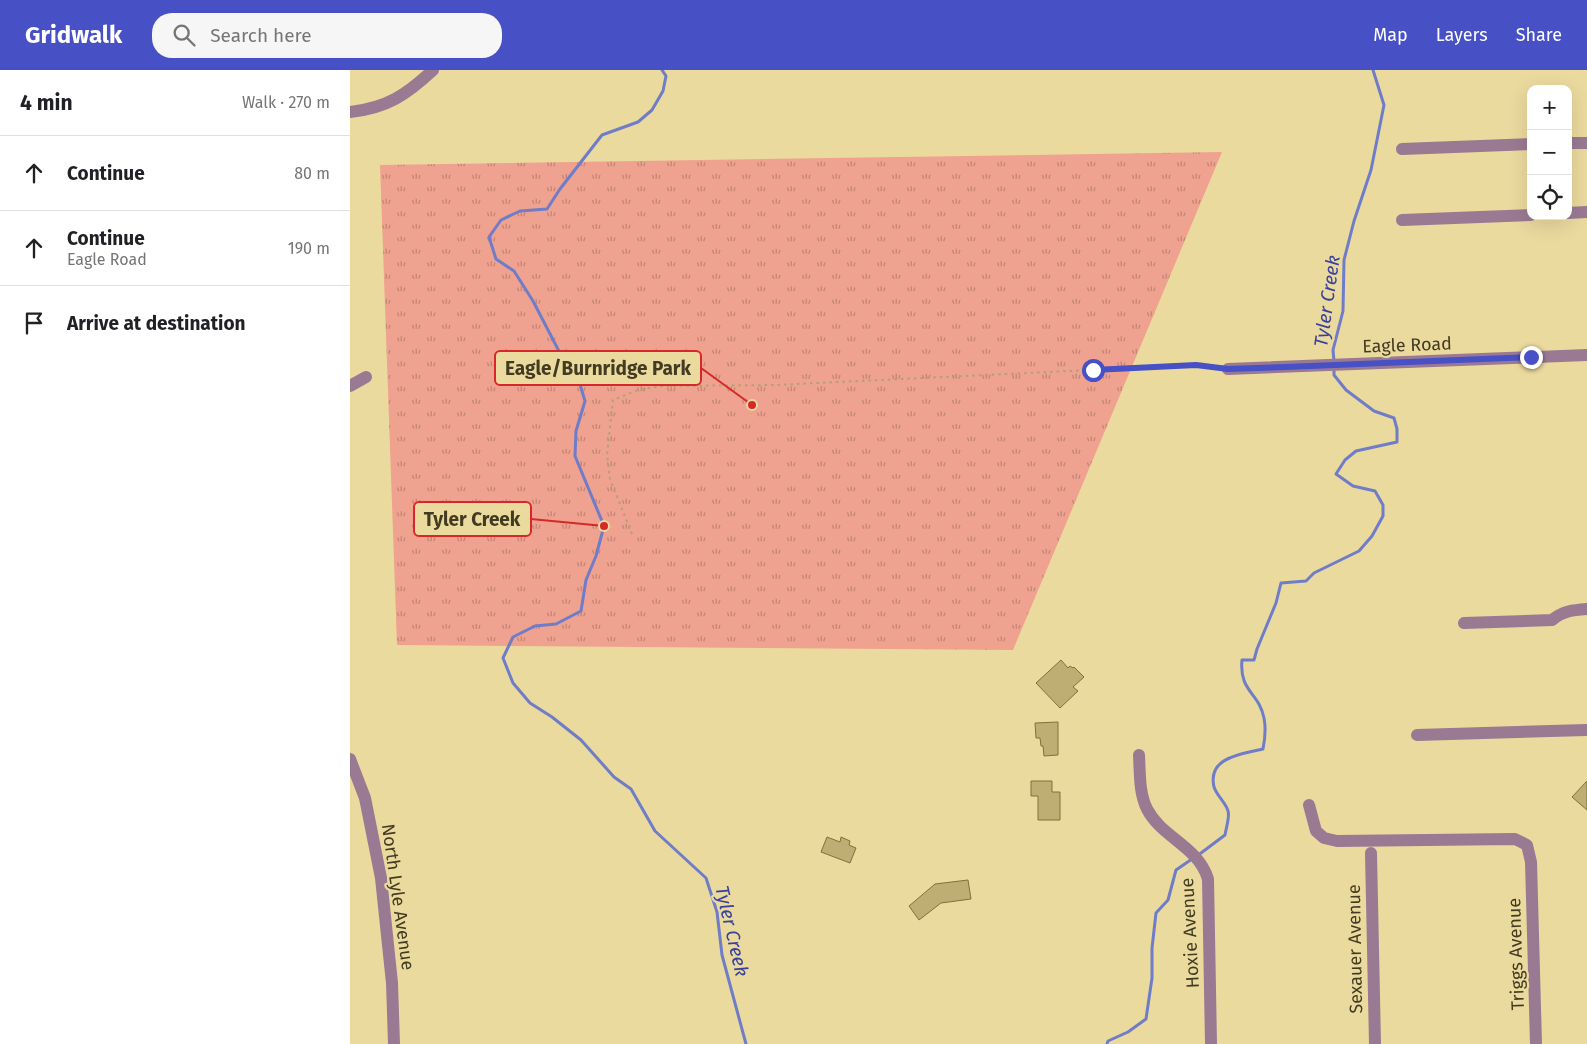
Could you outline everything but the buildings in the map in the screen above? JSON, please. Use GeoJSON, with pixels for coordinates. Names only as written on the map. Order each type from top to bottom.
{"type":"FeatureCollection","features":[{"type":"Feature","properties":{"kind":"street"},"geometry":{"type":"LineString","coordinates":[[350,112],[368,110],[390,103],[407,93],[433,70]]}},
{"type":"Feature","properties":{"kind":"street"},"geometry":{"type":"LineString","coordinates":[[1572,143],[1587,143]]}},
{"type":"Feature","properties":{"kind":"street"},"geometry":{"type":"LineString","coordinates":[[1402,149],[1527,144]]}},
{"type":"Feature","properties":{"kind":"street"},"geometry":{"type":"LineString","coordinates":[[1572,213],[1587,212]]}},
{"type":"Feature","properties":{"kind":"street"},"geometry":{"type":"LineString","coordinates":[[1402,220],[1527,215]]}},
{"type":"Feature","properties":{"kind":"street","name":"Eagle Road"},"geometry":{"type":"LineString","coordinates":[[1228,369],[1587,355]]}},
{"type":"Feature","properties":{"kind":"street"},"geometry":{"type":"LineString","coordinates":[[350,386],[366,377]]}},
{"type":"Feature","properties":{"kind":"street"},"geometry":{"type":"LineString","coordinates":[[1464,623],[1552,620],[1570,610],[1587,609]]}},
{"type":"Feature","properties":{"kind":"street"},"geometry":{"type":"LineString","coordinates":[[1417,735],[1587,730]]}},
{"type":"Feature","properties":{"kind":"street","name":"Hoxie Avenue"},"geometry":{"type":"LineString","coordinates":[[1139,755],[1141,794],[1148,810],[1167,832],[1202,864],[1208,879],[1211,1044]]}},
{"type":"Feature","properties":{"kind":"street","name":"North Lyle Avenue"},"geometry":{"type":"LineString","coordinates":[[350,759],[366,798],[381,878],[392,983],[394,1044]]}},
{"type":"Feature","properties":{"kind":"street","name":"Triggs Avenue"},"geometry":{"type":"LineString","coordinates":[[1309,805],[1316,831],[1330,840],[1515,839],[1527,845],[1531,862],[1536,1044]]}},
{"type":"Feature","properties":{"kind":"street","name":"Sexauer Avenue"},"geometry":{"type":"LineString","coordinates":[[1371,853],[1375,1044]]}},
{"type":"Feature","properties":{"kind":"path"},"geometry":{"type":"LineString","coordinates":[[632,534],[610,479],[607,455],[613,400],[638,390],[662,386],[775,384],[1196,365],[1228,369]]}},
{"type":"Feature","properties":{"kind":"green space"},"geometry":{"type":"Polygon","coordinates":[[[1222,152],[1013,650],[397,645],[380,165],[1222,152]]]}},
{"type":"Feature","properties":{"kind":"waterway","name":"Tyler Creek"},"geometry":{"type":"LineString","coordinates":[[662,70],[666,76],[663,91],[652,110],[638,122],[602,135],[547,209],[520,211],[501,220],[489,237],[496,259],[514,271],[533,301],[563,359],[578,378],[585,401],[576,431],[575,456],[604,526],[596,556],[586,580],[581,611],[556,624],[535,626],[513,637],[503,658],[513,683],[530,703],[552,717],[581,740],[614,777],[631,789],[655,831],[706,878],[717,912],[722,955],[746,1044]]}},
{"type":"Feature","properties":{"kind":"waterway","name":"Tyler Creek"},"geometry":{"type":"LineString","coordinates":[[1334,361],[1333,350],[1343,311],[1344,260],[1354,221],[1371,170],[1384,105],[1373,70]]}},
{"type":"Feature","properties":{"kind":"waterway","name":"Tyler Creek"},"geometry":{"type":"LineString","coordinates":[[1197,856],[1225,835],[1228,813],[1214,787],[1213,777],[1216,769],[1221,763],[1236,755],[1263,749],[1265,734],[1264,718],[1258,702],[1243,679],[1242,660],[1254,660],[1276,603],[1281,583],[1306,581],[1314,573],[1359,551],[1372,536],[1383,516],[1383,505],[1375,491],[1353,486],[1336,474],[1345,460],[1356,451],[1397,442],[1397,429],[1394,418],[1374,411],[1346,390],[1334,375],[1334,367]]}},
{"type":"Feature","properties":{"kind":"waterway","name":"Tyler Creek"},"geometry":{"type":"LineString","coordinates":[[1107,1044],[1108,1041],[1128,1032],[1146,1019],[1152,978],[1152,948],[1156,913],[1168,900],[1176,870],[1192,859]]}},
{"type":"Feature","properties":{"kind":"place","name":"Eagle/Burnridge Park"},"geometry":{"type":"Point","coordinates":[752,405]}},
{"type":"Feature","properties":{"kind":"place","name":"Tyler Creek"},"geometry":{"type":"Point","coordinates":[604,526]}},
{"type":"Feature","properties":{"kind":"route"},"geometry":{"type":"LineString","coordinates":[[1093,370],[1196,365],[1228,369],[1531,357]]}}]}
